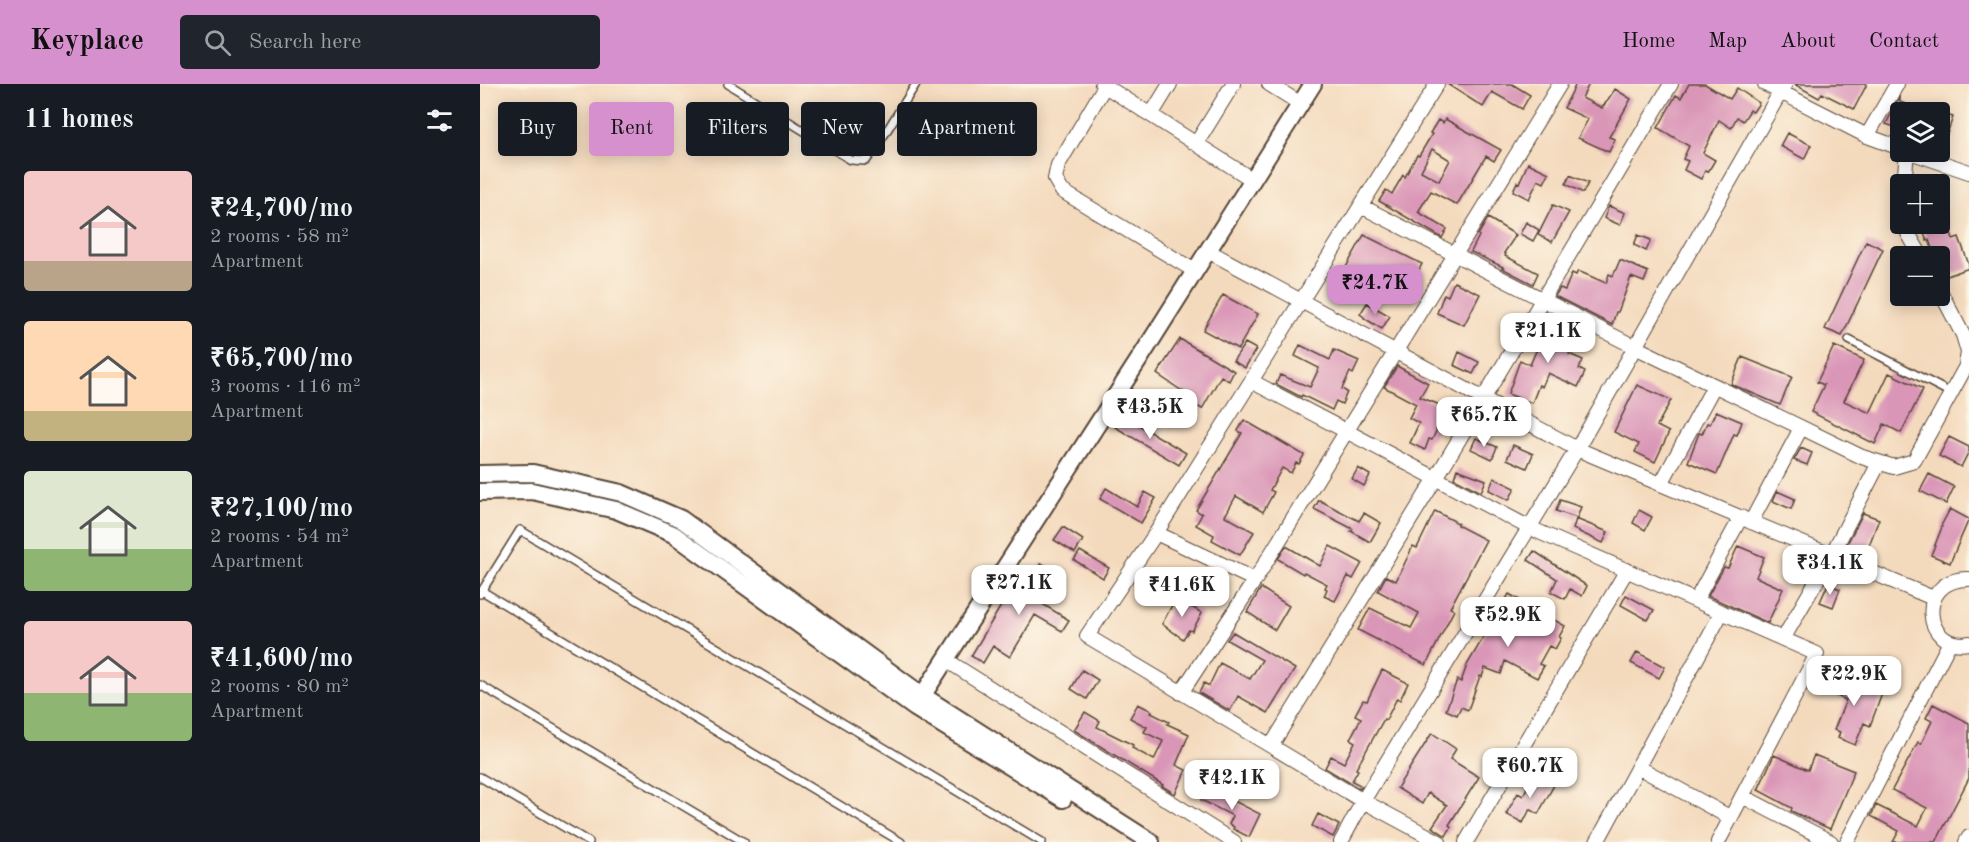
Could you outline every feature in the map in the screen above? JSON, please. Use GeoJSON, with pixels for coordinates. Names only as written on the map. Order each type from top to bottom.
{"type":"FeatureCollection","features":[{"type":"Feature","properties":{"kind":"street"},"geometry":{"type":"LineString","coordinates":[[1151,115],[1170,84]]}},
{"type":"Feature","properties":{"kind":"street"},"geometry":{"type":"LineString","coordinates":[[1196,144],[1233,84]]}},
{"type":"Feature","properties":{"kind":"street"},"geometry":{"type":"LineString","coordinates":[[1269,84],[1301,104]]}},
{"type":"Feature","properties":{"kind":"street"},"geometry":{"type":"LineString","coordinates":[[919,702],[1314,84]]}},
{"type":"Feature","properties":{"kind":"street"},"geometry":{"type":"LineString","coordinates":[[1437,84],[1156,533],[1087,636],[1363,801],[1439,842]]}},
{"type":"Feature","properties":{"kind":"street"},"geometry":{"type":"LineString","coordinates":[[1181,693],[1255,580],[1560,84]]}},
{"type":"Feature","properties":{"kind":"street"},"geometry":{"type":"LineString","coordinates":[[1271,746],[1436,478],[1671,84]]}},
{"type":"Feature","properties":{"kind":"street"},"geometry":{"type":"LineString","coordinates":[[1765,84],[1782,88],[1867,136],[1890,144]]}},
{"type":"Feature","properties":{"kind":"street"},"geometry":{"type":"LineString","coordinates":[[1867,136],[1897,84]]}},
{"type":"Feature","properties":{"kind":"street"},"geometry":{"type":"LineString","coordinates":[[1195,272],[1062,191],[1055,179],[1058,165],[1104,85],[1253,180]]}},
{"type":"Feature","properties":{"kind":"street"},"geometry":{"type":"LineString","coordinates":[[1341,842],[1363,801],[1577,449],[1782,88]]}},
{"type":"Feature","properties":{"kind":"street"},"geometry":{"type":"LineString","coordinates":[[1939,162],[1969,172]]}},
{"type":"Feature","properties":{"kind":"street"},"geometry":{"type":"LineString","coordinates":[[1361,206],[1714,386],[1862,458],[1894,467],[1914,461],[1966,366],[1968,352],[1963,335],[1948,306]]}},
{"type":"Feature","properties":{"kind":"street"},"geometry":{"type":"LineString","coordinates":[[1208,251],[1577,449],[1933,598]]}},
{"type":"Feature","properties":{"kind":"street"},"geometry":{"type":"LineString","coordinates":[[1251,381],[1530,528],[1817,654],[1718,842]]}},
{"type":"Feature","properties":{"kind":"street"},"geometry":{"type":"LineString","coordinates":[[1661,484],[1714,386]]}},
{"type":"Feature","properties":{"kind":"street"},"geometry":{"type":"LineString","coordinates":[[1696,600],[1801,428]]}},
{"type":"Feature","properties":{"kind":"street"},"geometry":{"type":"LineString","coordinates":[[1783,639],[1831,555],[1879,463]]}},
{"type":"Feature","properties":{"kind":"street"},"geometry":{"type":"LineString","coordinates":[[480,474],[533,473],[621,493],[681,519],[919,702],[1151,842]]}},
{"type":"Feature","properties":{"kind":"street"},"geometry":{"type":"LineString","coordinates":[[480,492],[532,491],[542,493],[616,510],[673,534],[919,702],[1133,842]]}},
{"type":"Feature","properties":{"kind":"street"},"geometry":{"type":"LineString","coordinates":[[1156,533],[1255,580]]}},
{"type":"Feature","properties":{"kind":"street"},"geometry":{"type":"LineString","coordinates":[[1466,842],[1627,570]]}},
{"type":"Feature","properties":{"kind":"street"},"geometry":{"type":"LineString","coordinates":[[1969,579],[1951,581],[1943,586],[1933,598],[1930,612],[1938,632],[1950,642],[1969,643]]}},
{"type":"Feature","properties":{"kind":"street"},"geometry":{"type":"LineString","coordinates":[[1597,842],[1722,612]]}},
{"type":"Feature","properties":{"kind":"street"},"geometry":{"type":"LineString","coordinates":[[1847,842],[1950,642]]}},
{"type":"Feature","properties":{"kind":"street"},"geometry":{"type":"LineString","coordinates":[[946,660],[1234,842]]}},
{"type":"Feature","properties":{"kind":"street"},"geometry":{"type":"LineString","coordinates":[[1638,767],[1731,818]]}},
{"type":"Feature","properties":{"kind":"street"},"geometry":{"type":"LineString","coordinates":[[1742,796],[1831,842]]}},
{"type":"Feature","properties":{"kind":"street"},"geometry":{"type":"LineString","coordinates":[[1966,842],[1969,837]]}},
{"type":"Feature","properties":{"kind":"lane"},"geometry":{"type":"LineString","coordinates":[[728,84],[851,160],[859,162],[866,160],[881,140],[916,84]]}},
{"type":"Feature","properties":{"kind":"lane"},"geometry":{"type":"LineString","coordinates":[[1849,340],[1951,393]]}},
{"type":"Feature","properties":{"kind":"lane"},"geometry":{"type":"LineString","coordinates":[[901,842],[481,593],[520,530],[1042,842]]}},
{"type":"Feature","properties":{"kind":"lane"},"geometry":{"type":"LineString","coordinates":[[480,685],[744,842]]}},
{"type":"Feature","properties":{"kind":"lane"},"geometry":{"type":"LineString","coordinates":[[480,777],[590,842]]}},
{"type":"Feature","properties":{"kind":"building"},"geometry":{"type":"Polygon","coordinates":[[[1447,84],[1512,84],[1530,95],[1522,109],[1492,92],[1483,107],[1447,84]]]}},
{"type":"Feature","properties":{"kind":"building"},"geometry":{"type":"Polygon","coordinates":[[[1576,84],[1589,84],[1582,98],[1602,108],[1615,89],[1631,99],[1609,137],[1615,139],[1609,152],[1578,138],[1588,119],[1564,108],[1576,84]]]}},
{"type":"Feature","properties":{"kind":"building"},"geometry":{"type":"Polygon","coordinates":[[[1689,84],[1705,84],[1730,99],[1737,88],[1759,103],[1753,112],[1750,110],[1743,121],[1737,117],[1731,128],[1719,120],[1703,153],[1715,160],[1701,179],[1684,170],[1688,161],[1683,159],[1689,146],[1658,128],[1676,95],[1681,98],[1689,84]]]}},
{"type":"Feature","properties":{"kind":"building"},"geometry":{"type":"Polygon","coordinates":[[[1794,84],[1867,84],[1854,109],[1822,93],[1819,98],[1794,84]]]}},
{"type":"Feature","properties":{"kind":"building"},"geometry":{"type":"Polygon","coordinates":[[[1445,119],[1501,150],[1494,161],[1486,156],[1457,205],[1431,191],[1418,212],[1447,229],[1442,238],[1379,201],[1386,190],[1392,194],[1403,175],[1405,177],[1432,134],[1430,133],[1438,120],[1443,123],[1445,119]],[[1432,149],[1421,171],[1439,181],[1450,160],[1432,149]]]}},
{"type":"Feature","properties":{"kind":"building"},"geometry":{"type":"Polygon","coordinates":[[[1787,133],[1811,145],[1804,159],[1780,146],[1787,133]]]}},
{"type":"Feature","properties":{"kind":"building"},"geometry":{"type":"Polygon","coordinates":[[[1528,163],[1549,173],[1544,183],[1538,180],[1529,199],[1513,191],[1528,163]]]}},
{"type":"Feature","properties":{"kind":"building"},"geometry":{"type":"Polygon","coordinates":[[[1570,175],[1588,183],[1583,193],[1566,184],[1570,175]]]}},
{"type":"Feature","properties":{"kind":"building"},"geometry":{"type":"Polygon","coordinates":[[[1553,205],[1569,212],[1552,242],[1538,235],[1553,205]]]}},
{"type":"Feature","properties":{"kind":"building"},"geometry":{"type":"Polygon","coordinates":[[[1609,206],[1625,213],[1620,225],[1604,218],[1609,206]]]}},
{"type":"Feature","properties":{"kind":"building"},"geometry":{"type":"Polygon","coordinates":[[[1488,218],[1516,235],[1504,253],[1505,256],[1538,273],[1533,284],[1471,252],[1488,218]]]}},
{"type":"Feature","properties":{"kind":"building"},"geometry":{"type":"Polygon","coordinates":[[[1526,222],[1539,230],[1533,241],[1520,234],[1526,222]]]}},
{"type":"Feature","properties":{"kind":"building"},"geometry":{"type":"Polygon","coordinates":[[[1950,229],[1953,239],[1959,237],[1969,268],[1950,275],[1950,246],[1931,246],[1929,240],[1927,241],[1925,234],[1950,234],[1950,229]]]}},
{"type":"Feature","properties":{"kind":"building"},"geometry":{"type":"Polygon","coordinates":[[[1364,235],[1422,264],[1405,296],[1376,281],[1375,284],[1370,282],[1366,291],[1343,280],[1347,270],[1345,269],[1364,235]]]}},
{"type":"Feature","properties":{"kind":"building"},"geometry":{"type":"Polygon","coordinates":[[[1638,235],[1651,240],[1646,251],[1634,245],[1638,235]]]}},
{"type":"Feature","properties":{"kind":"building"},"geometry":{"type":"Polygon","coordinates":[[[1866,241],[1883,249],[1842,336],[1825,329],[1866,241]]]}},
{"type":"Feature","properties":{"kind":"building"},"geometry":{"type":"Polygon","coordinates":[[[1620,260],[1648,272],[1644,282],[1631,277],[1612,325],[1555,296],[1560,288],[1565,290],[1572,273],[1576,275],[1578,271],[1606,283],[1609,274],[1613,276],[1620,260]]]}},
{"type":"Feature","properties":{"kind":"building"},"geometry":{"type":"Polygon","coordinates":[[[1454,282],[1480,294],[1464,325],[1437,313],[1444,294],[1448,296],[1454,282]]]}},
{"type":"Feature","properties":{"kind":"building"},"geometry":{"type":"Polygon","coordinates":[[[1223,295],[1258,314],[1238,349],[1203,330],[1223,295]]]}},
{"type":"Feature","properties":{"kind":"building"},"geometry":{"type":"Polygon","coordinates":[[[1367,303],[1390,316],[1382,329],[1360,314],[1367,303]]]}},
{"type":"Feature","properties":{"kind":"building"},"geometry":{"type":"Polygon","coordinates":[[[1559,325],[1578,333],[1569,354],[1583,360],[1579,369],[1585,372],[1578,387],[1548,373],[1542,387],[1539,385],[1532,403],[1508,394],[1520,360],[1530,365],[1545,330],[1552,333],[1555,326],[1559,325]]]}},
{"type":"Feature","properties":{"kind":"building"},"geometry":{"type":"Polygon","coordinates":[[[1180,339],[1234,371],[1229,381],[1221,376],[1202,409],[1182,398],[1185,393],[1157,374],[1180,339]]]}},
{"type":"Feature","properties":{"kind":"building"},"geometry":{"type":"Polygon","coordinates":[[[1245,343],[1256,349],[1245,368],[1233,361],[1245,343]]]}},
{"type":"Feature","properties":{"kind":"building"},"geometry":{"type":"Polygon","coordinates":[[[1300,345],[1330,360],[1334,350],[1359,361],[1353,374],[1350,372],[1342,389],[1347,392],[1342,404],[1336,401],[1332,410],[1276,384],[1280,375],[1310,387],[1319,368],[1295,356],[1300,345]]]}},
{"type":"Feature","properties":{"kind":"building"},"geometry":{"type":"Polygon","coordinates":[[[1834,346],[1864,360],[1844,401],[1870,413],[1889,373],[1923,389],[1901,433],[1884,424],[1875,444],[1811,412],[1824,385],[1817,382],[1834,346]]]}},
{"type":"Feature","properties":{"kind":"building"},"geometry":{"type":"Polygon","coordinates":[[[1459,352],[1479,362],[1473,374],[1454,365],[1459,352]]]}},
{"type":"Feature","properties":{"kind":"building"},"geometry":{"type":"Polygon","coordinates":[[[1742,357],[1792,377],[1780,405],[1731,384],[1742,357]]]}},
{"type":"Feature","properties":{"kind":"building"},"geometry":{"type":"Polygon","coordinates":[[[1397,366],[1428,383],[1420,397],[1450,409],[1440,431],[1437,429],[1432,440],[1429,439],[1425,450],[1410,443],[1419,423],[1409,418],[1416,404],[1384,387],[1397,366]]]}},
{"type":"Feature","properties":{"kind":"building"},"geometry":{"type":"Polygon","coordinates":[[[1637,385],[1671,400],[1657,426],[1669,432],[1655,462],[1635,452],[1639,444],[1614,432],[1637,385]]]}},
{"type":"Feature","properties":{"kind":"building"},"geometry":{"type":"Polygon","coordinates":[[[1716,411],[1742,422],[1737,435],[1734,434],[1717,474],[1688,462],[1699,433],[1702,434],[1707,423],[1710,424],[1716,411]]]}},
{"type":"Feature","properties":{"kind":"building"},"geometry":{"type":"Polygon","coordinates":[[[1122,415],[1186,453],[1179,465],[1115,427],[1122,415]]]}},
{"type":"Feature","properties":{"kind":"building"},"geometry":{"type":"Polygon","coordinates":[[[1244,420],[1304,455],[1299,464],[1296,463],[1291,473],[1282,468],[1270,490],[1274,492],[1263,512],[1236,496],[1225,516],[1254,532],[1240,555],[1212,540],[1214,535],[1196,525],[1202,514],[1196,510],[1242,433],[1238,431],[1244,420]]]}},
{"type":"Feature","properties":{"kind":"building"},"geometry":{"type":"Polygon","coordinates":[[[1949,437],[1969,447],[1961,467],[1939,456],[1949,437]]]}},
{"type":"Feature","properties":{"kind":"building"},"geometry":{"type":"Polygon","coordinates":[[[1476,438],[1497,447],[1492,459],[1471,449],[1476,438]]]}},
{"type":"Feature","properties":{"kind":"building"},"geometry":{"type":"Polygon","coordinates":[[[1513,445],[1533,454],[1527,468],[1507,459],[1513,445]]]}},
{"type":"Feature","properties":{"kind":"building"},"geometry":{"type":"Polygon","coordinates":[[[1801,448],[1812,453],[1807,465],[1794,460],[1801,448]]]}},
{"type":"Feature","properties":{"kind":"building"},"geometry":{"type":"Polygon","coordinates":[[[1358,468],[1370,475],[1364,486],[1352,479],[1358,468]]]}},
{"type":"Feature","properties":{"kind":"building"},"geometry":{"type":"Polygon","coordinates":[[[1457,469],[1486,480],[1481,492],[1454,478],[1457,469]]]}},
{"type":"Feature","properties":{"kind":"building"},"geometry":{"type":"Polygon","coordinates":[[[1929,474],[1954,487],[1946,504],[1920,491],[1929,474]]]}},
{"type":"Feature","properties":{"kind":"building"},"geometry":{"type":"Polygon","coordinates":[[[1494,478],[1515,488],[1509,500],[1489,490],[1494,478]]]}},
{"type":"Feature","properties":{"kind":"building"},"geometry":{"type":"Polygon","coordinates":[[[1106,488],[1137,507],[1145,492],[1156,498],[1141,523],[1100,499],[1106,488]]]}},
{"type":"Feature","properties":{"kind":"building"},"geometry":{"type":"Polygon","coordinates":[[[1777,491],[1795,499],[1791,509],[1773,501],[1777,491]]]}},
{"type":"Feature","properties":{"kind":"building"},"geometry":{"type":"Polygon","coordinates":[[[1319,500],[1359,521],[1364,513],[1381,523],[1370,542],[1351,531],[1353,529],[1314,509],[1319,500]]]}},
{"type":"Feature","properties":{"kind":"building"},"geometry":{"type":"Polygon","coordinates":[[[1560,500],[1581,507],[1577,518],[1556,511],[1560,500]]]}},
{"type":"Feature","properties":{"kind":"building"},"geometry":{"type":"Polygon","coordinates":[[[1950,509],[1969,519],[1950,563],[1931,555],[1941,526],[1950,509]]]}},
{"type":"Feature","properties":{"kind":"building"},"geometry":{"type":"Polygon","coordinates":[[[1639,510],[1652,517],[1645,530],[1633,523],[1639,510]]]}},
{"type":"Feature","properties":{"kind":"building"},"geometry":{"type":"Polygon","coordinates":[[[1435,511],[1486,540],[1450,608],[1454,610],[1426,665],[1358,630],[1370,608],[1411,628],[1419,613],[1378,591],[1386,576],[1396,581],[1413,546],[1417,548],[1435,511]]]}},
{"type":"Feature","properties":{"kind":"building"},"geometry":{"type":"Polygon","coordinates":[[[1863,513],[1879,519],[1865,556],[1845,548],[1863,513]]]}},
{"type":"Feature","properties":{"kind":"building"},"geometry":{"type":"Polygon","coordinates":[[[1576,519],[1608,532],[1603,543],[1573,529],[1576,519]]]}},
{"type":"Feature","properties":{"kind":"building"},"geometry":{"type":"Polygon","coordinates":[[[1063,527],[1083,540],[1075,553],[1054,540],[1063,527]]]}},
{"type":"Feature","properties":{"kind":"building"},"geometry":{"type":"Polygon","coordinates":[[[1286,546],[1320,566],[1330,546],[1362,563],[1353,579],[1348,576],[1335,601],[1324,596],[1327,584],[1304,572],[1303,574],[1278,559],[1286,546]]]}},
{"type":"Feature","properties":{"kind":"building"},"geometry":{"type":"Polygon","coordinates":[[[1738,546],[1764,557],[1756,577],[1783,589],[1768,623],[1708,596],[1724,567],[1728,568],[1738,546]]]}},
{"type":"Feature","properties":{"kind":"building"},"geometry":{"type":"Polygon","coordinates":[[[1080,551],[1109,568],[1103,578],[1074,560],[1080,551]]]}},
{"type":"Feature","properties":{"kind":"building"},"geometry":{"type":"Polygon","coordinates":[[[1534,551],[1587,586],[1582,596],[1570,589],[1565,599],[1551,592],[1557,579],[1528,560],[1534,551]]]}},
{"type":"Feature","properties":{"kind":"building"},"geometry":{"type":"Polygon","coordinates":[[[1041,563],[1057,573],[1039,602],[1069,620],[1062,631],[1035,615],[1010,657],[993,646],[983,663],[971,656],[1014,584],[1025,590],[1041,563]]]}},
{"type":"Feature","properties":{"kind":"building"},"geometry":{"type":"Polygon","coordinates":[[[1828,584],[1840,589],[1833,607],[1820,602],[1828,584]]]}},
{"type":"Feature","properties":{"kind":"building"},"geometry":{"type":"Polygon","coordinates":[[[1261,588],[1289,606],[1275,630],[1247,612],[1261,588]]]}},
{"type":"Feature","properties":{"kind":"building"},"geometry":{"type":"Polygon","coordinates":[[[1509,594],[1565,626],[1559,637],[1561,638],[1555,649],[1549,646],[1539,664],[1544,666],[1537,678],[1505,661],[1501,674],[1485,668],[1468,710],[1461,707],[1457,715],[1446,710],[1457,680],[1461,682],[1467,665],[1509,594]]]}},
{"type":"Feature","properties":{"kind":"building"},"geometry":{"type":"Polygon","coordinates":[[[1626,595],[1654,610],[1648,620],[1621,605],[1626,595]]]}},
{"type":"Feature","properties":{"kind":"building"},"geometry":{"type":"Polygon","coordinates":[[[1176,598],[1202,613],[1192,631],[1189,630],[1183,639],[1162,624],[1176,598]]]}},
{"type":"Feature","properties":{"kind":"building"},"geometry":{"type":"Polygon","coordinates":[[[1233,632],[1295,669],[1268,713],[1238,696],[1230,711],[1199,693],[1204,683],[1209,686],[1220,663],[1250,679],[1262,660],[1227,640],[1233,632]]]}},
{"type":"Feature","properties":{"kind":"building"},"geometry":{"type":"Polygon","coordinates":[[[1637,652],[1665,667],[1659,678],[1631,663],[1637,652]]]}},
{"type":"Feature","properties":{"kind":"building"},"geometry":{"type":"Polygon","coordinates":[[[1082,670],[1098,680],[1087,699],[1071,689],[1082,670]]]}},
{"type":"Feature","properties":{"kind":"building"},"geometry":{"type":"Polygon","coordinates":[[[1382,670],[1408,683],[1400,700],[1397,698],[1356,769],[1358,770],[1352,781],[1362,786],[1360,789],[1325,768],[1331,756],[1344,763],[1355,742],[1350,739],[1361,718],[1355,715],[1363,700],[1367,701],[1382,670]]]}},
{"type":"Feature","properties":{"kind":"building"},"geometry":{"type":"Polygon","coordinates":[[[1820,677],[1853,691],[1858,680],[1883,691],[1870,726],[1864,723],[1855,745],[1838,738],[1840,732],[1834,730],[1846,700],[1816,687],[1820,677]]]}},
{"type":"Feature","properties":{"kind":"building"},"geometry":{"type":"Polygon","coordinates":[[[1138,704],[1169,722],[1167,724],[1189,734],[1176,765],[1186,770],[1175,794],[1074,730],[1085,712],[1100,721],[1097,727],[1133,745],[1132,748],[1154,760],[1163,741],[1144,732],[1147,727],[1130,718],[1138,704]]]}},
{"type":"Feature","properties":{"kind":"building"},"geometry":{"type":"Polygon","coordinates":[[[1933,704],[1969,723],[1969,778],[1936,842],[1893,842],[1899,831],[1871,816],[1876,805],[1918,826],[1927,808],[1892,790],[1918,742],[1921,744],[1932,721],[1926,718],[1933,704]]]}},
{"type":"Feature","properties":{"kind":"building"},"geometry":{"type":"Polygon","coordinates":[[[1432,733],[1456,749],[1450,759],[1479,777],[1449,825],[1451,827],[1446,836],[1432,827],[1447,805],[1428,793],[1422,804],[1397,788],[1432,733]]]}},
{"type":"Feature","properties":{"kind":"building"},"geometry":{"type":"Polygon","coordinates":[[[1774,755],[1808,770],[1814,755],[1854,771],[1830,829],[1791,811],[1792,808],[1758,790],[1774,755]]]}},
{"type":"Feature","properties":{"kind":"building"},"geometry":{"type":"Polygon","coordinates":[[[1245,771],[1267,781],[1261,792],[1240,782],[1245,771]]]}},
{"type":"Feature","properties":{"kind":"building"},"geometry":{"type":"Polygon","coordinates":[[[1533,775],[1554,785],[1538,814],[1530,809],[1523,823],[1506,814],[1518,793],[1523,796],[1533,775]]]}},
{"type":"Feature","properties":{"kind":"building"},"geometry":{"type":"Polygon","coordinates":[[[1208,785],[1225,794],[1224,796],[1260,814],[1249,837],[1233,829],[1234,827],[1229,824],[1233,816],[1201,800],[1208,785]]]}},
{"type":"Feature","properties":{"kind":"building"},"geometry":{"type":"Polygon","coordinates":[[[1318,814],[1339,825],[1333,837],[1312,826],[1318,814]]]}}]}
